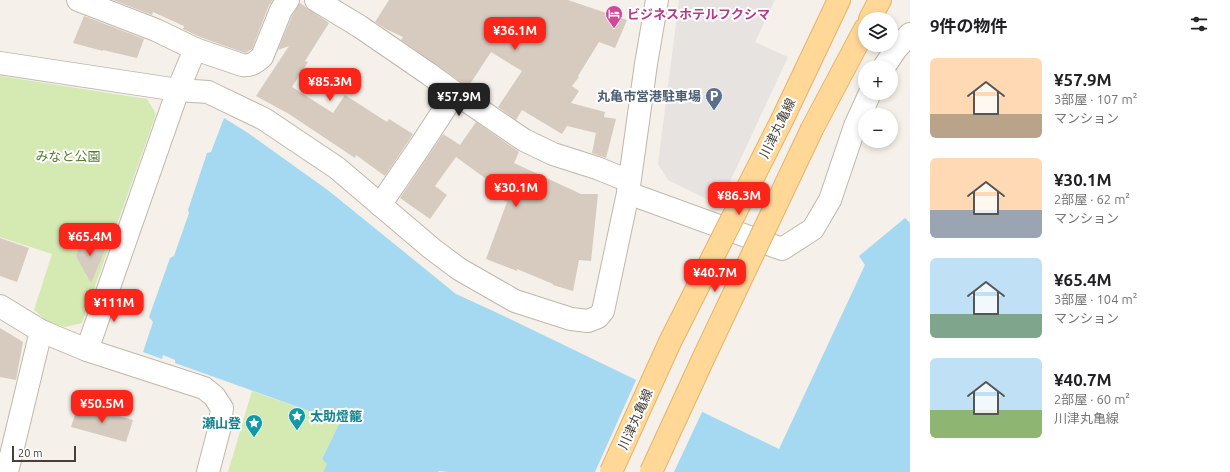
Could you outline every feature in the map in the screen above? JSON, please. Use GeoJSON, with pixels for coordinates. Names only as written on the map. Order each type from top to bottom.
{"type":"FeatureCollection","features":[{"type":"Feature","properties":{"kind":"main road","name":"川津丸亀線"},"geometry":{"type":"LineString","coordinates":[[611,472],[670,342],[783,118],[839,0]]}},
{"type":"Feature","properties":{"kind":"main road"},"geometry":{"type":"LineString","coordinates":[[874,12],[880,0]]}},
{"type":"Feature","properties":{"kind":"main road"},"geometry":{"type":"LineString","coordinates":[[651,472],[812,129],[858,42]]}},
{"type":"Feature","properties":{"kind":"street"},"geometry":{"type":"LineString","coordinates":[[81,0],[156,30],[195,49],[242,65],[250,66],[262,57],[281,10],[288,0]]}},
{"type":"Feature","properties":{"kind":"street"},"geometry":{"type":"LineString","coordinates":[[316,0],[359,26],[524,140],[553,154],[597,168],[629,187],[782,249],[813,229],[830,200],[855,126],[867,100]]}},
{"type":"Feature","properties":{"kind":"street"},"geometry":{"type":"LineString","coordinates":[[0,63],[178,90],[208,92],[264,119],[337,168],[459,270],[515,301],[571,319],[588,321],[598,317],[603,311],[629,187],[646,64],[657,0]]}},
{"type":"Feature","properties":{"kind":"street"},"geometry":{"type":"LineString","coordinates":[[889,60],[896,49],[910,34]]}},
{"type":"Feature","properties":{"kind":"street"},"geometry":{"type":"LineString","coordinates":[[87,350],[178,90],[195,49]]}},
{"type":"Feature","properties":{"kind":"street"},"geometry":{"type":"LineString","coordinates":[[380,205],[455,93]]}},
{"type":"Feature","properties":{"kind":"street"},"geometry":{"type":"LineString","coordinates":[[0,306],[41,330],[87,350],[204,388],[214,396],[222,408],[219,430],[208,472]]}},
{"type":"Feature","properties":{"kind":"street"},"geometry":{"type":"LineString","coordinates":[[7,472],[41,330]]}},
{"type":"Feature","properties":{"kind":"green space","name":"みなと公園"},"geometry":{"type":"Polygon","coordinates":[[[0,76],[147,99],[156,114],[82,323],[65,327],[48,322],[34,310],[52,254],[0,237],[0,76]]]}},
{"type":"Feature","properties":{"kind":"green space"},"geometry":{"type":"Polygon","coordinates":[[[252,391],[340,422],[322,459],[328,463],[323,472],[228,472],[252,391]]]}},
{"type":"Feature","properties":{"kind":"shaded area","name":"丸亀市営港駐車場"},"geometry":{"type":"Polygon","coordinates":[[[679,0],[775,0],[755,42],[788,57],[719,205],[668,180],[658,164],[679,0]]]}},
{"type":"Feature","properties":{"kind":"water"},"geometry":{"type":"Polygon","coordinates":[[[224,118],[248,133],[329,191],[456,294],[779,449],[865,265],[859,256],[905,218],[910,223],[910,472],[323,472],[327,464],[322,459],[340,422],[175,363],[175,360],[163,355],[162,359],[143,352],[153,322],[149,317],[170,258],[174,256],[207,153],[211,152],[224,118]]]}},
{"type":"Feature","properties":{"kind":"pier"},"geometry":{"type":"Polygon","coordinates":[[[637,378],[703,410],[674,472],[595,472],[637,378]]]}},
{"type":"Feature","properties":{"kind":"building"},"geometry":{"type":"Polygon","coordinates":[[[113,0],[273,0],[269,5],[252,49],[245,53],[200,37],[183,29],[184,26],[153,12],[152,15],[113,0]]]}},
{"type":"Feature","properties":{"kind":"building"},"geometry":{"type":"Polygon","coordinates":[[[389,0],[568,0],[627,20],[615,48],[599,42],[578,76],[579,77],[572,86],[579,91],[571,103],[605,112],[604,117],[616,119],[606,158],[592,153],[596,133],[567,126],[562,134],[522,110],[516,120],[498,107],[522,71],[491,52],[468,87],[401,40],[403,37],[375,22],[389,0]]]}},
{"type":"Feature","properties":{"kind":"building"},"geometry":{"type":"Polygon","coordinates":[[[300,3],[329,23],[305,61],[308,62],[292,87],[333,113],[345,95],[387,122],[389,119],[413,134],[385,176],[356,155],[355,158],[289,114],[256,96],[289,46],[278,50],[292,16],[300,3]]]}},
{"type":"Feature","properties":{"kind":"building"},"geometry":{"type":"Polygon","coordinates":[[[84,16],[144,39],[137,58],[73,43],[84,16]]]}},
{"type":"Feature","properties":{"kind":"building"},"geometry":{"type":"Polygon","coordinates":[[[476,122],[519,152],[514,163],[581,194],[598,194],[591,261],[579,260],[573,291],[553,285],[517,269],[517,271],[486,259],[507,202],[504,201],[507,194],[456,157],[435,186],[447,195],[430,219],[400,198],[443,134],[460,145],[476,122]]]}},
{"type":"Feature","properties":{"kind":"building"},"geometry":{"type":"Polygon","coordinates":[[[0,238],[29,248],[17,282],[0,276],[0,238]]]}},
{"type":"Feature","properties":{"kind":"building"},"geometry":{"type":"Polygon","coordinates":[[[83,238],[106,247],[91,283],[76,256],[83,238]]]}},
{"type":"Feature","properties":{"kind":"building"},"geometry":{"type":"Polygon","coordinates":[[[0,328],[23,342],[16,380],[0,377],[0,328]]]}},
{"type":"Feature","properties":{"kind":"building"},"geometry":{"type":"Polygon","coordinates":[[[78,405],[133,420],[126,442],[71,427],[78,405]]]}},
{"type":"Feature","properties":{"kind":"place","name":"ビジネスホテルフクシマ"},"geometry":{"type":"Point","coordinates":[614,29]}},
{"type":"Feature","properties":{"kind":"place","name":"丸亀市営港駐車場"},"geometry":{"type":"Point","coordinates":[714,111]}},
{"type":"Feature","properties":{"kind":"place","name":"太助燈籠"},"geometry":{"type":"Point","coordinates":[297,431]}},
{"type":"Feature","properties":{"kind":"place","name":"瀬山登"},"geometry":{"type":"Point","coordinates":[254,438]}}]}
